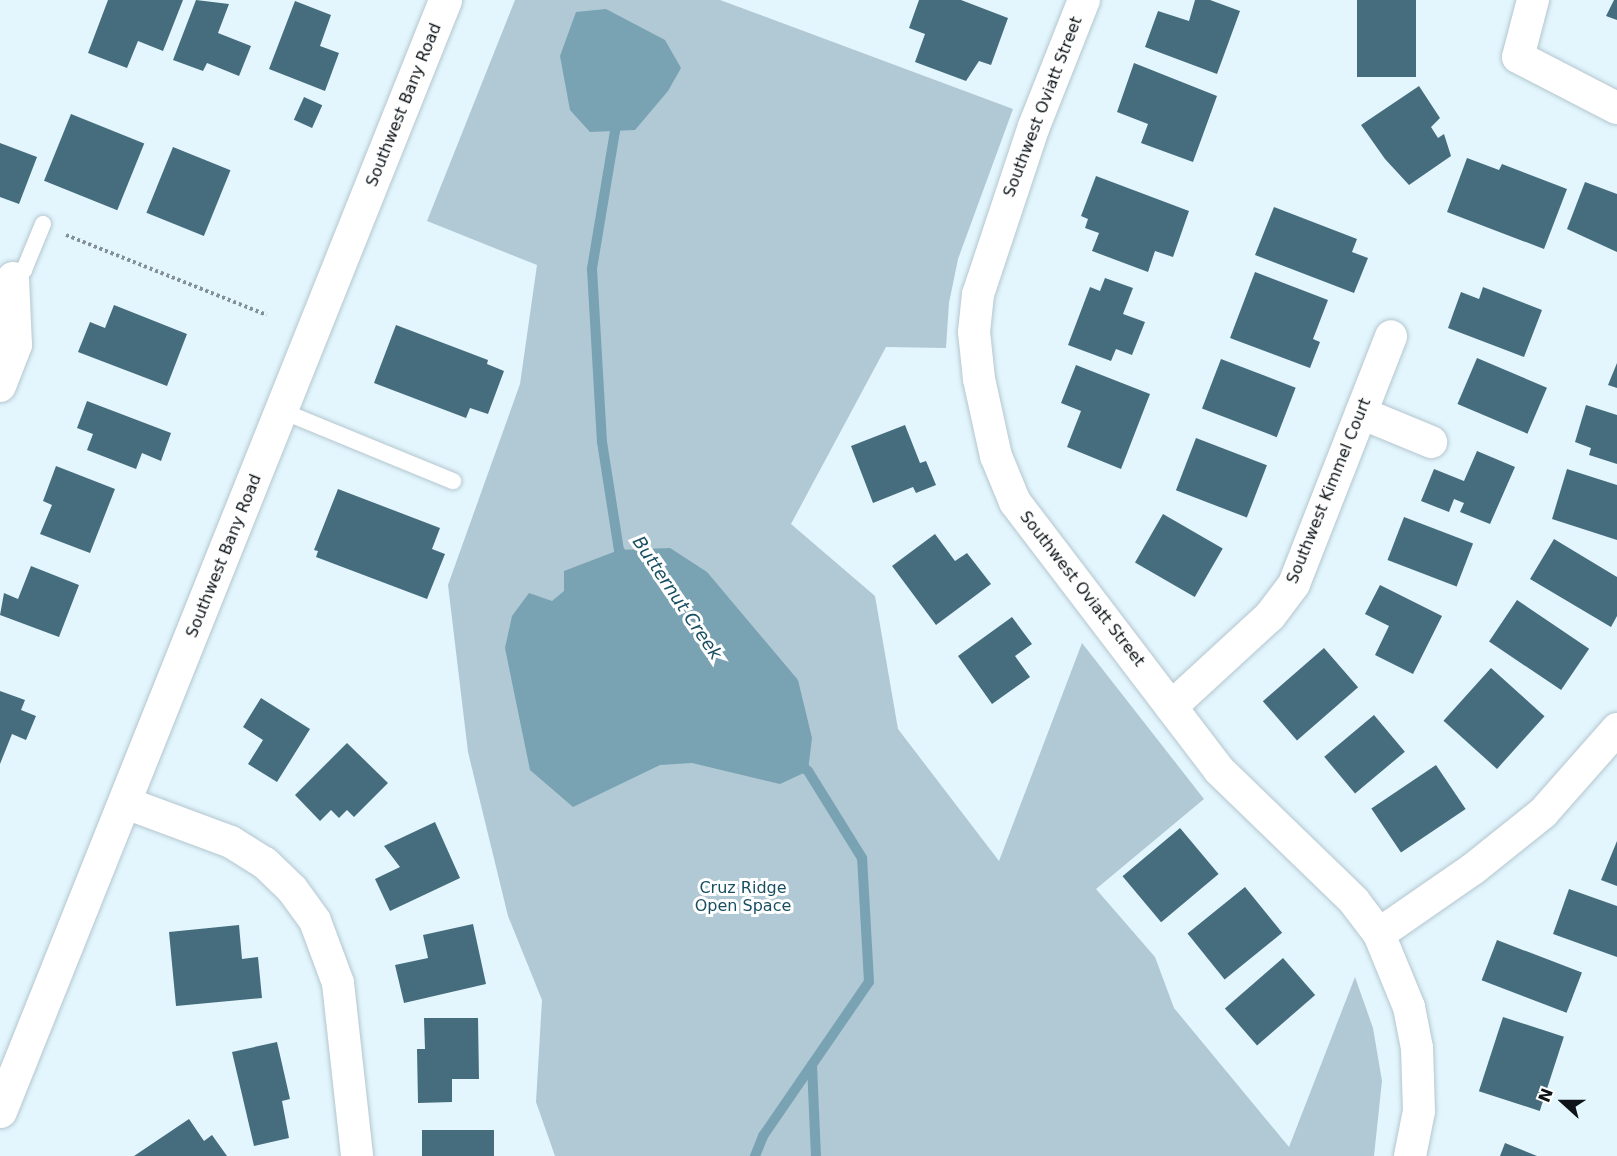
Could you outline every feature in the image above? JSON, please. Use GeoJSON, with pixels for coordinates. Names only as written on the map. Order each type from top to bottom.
{"type":"FeatureCollection","features":[{"type":"Feature","properties":{"kind":"street","name":"Southwest Bany Road"},"geometry":{"type":"LineString","coordinates":[[0,1111],[126,803],[445,0]]}},
{"type":"Feature","properties":{"kind":"street","name":"Southwest Oviatt Street"},"geometry":{"type":"LineString","coordinates":[[1084,0],[990,250],[978,294],[974,332],[979,379],[996,456],[1015,502],[1219,770],[1354,901],[1379,933],[1409,1007],[1416,1047],[1419,1112],[1410,1156]]}},
{"type":"Feature","properties":{"kind":"street"},"geometry":{"type":"LineString","coordinates":[[1533,0],[1518,57],[1617,108]]}},
{"type":"Feature","properties":{"kind":"street"},"geometry":{"type":"LineString","coordinates":[[0,386],[16,345],[7,277]]}},
{"type":"Feature","properties":{"kind":"street","name":"Southwest Kimmel Court"},"geometry":{"type":"LineString","coordinates":[[1171,707],[1270,616],[1294,584],[1391,336]]}},
{"type":"Feature","properties":{"kind":"street"},"geometry":{"type":"LineString","coordinates":[[1361,413],[1431,442]]}},
{"type":"Feature","properties":{"kind":"street"},"geometry":{"type":"LineString","coordinates":[[1379,933],[1473,869],[1543,813],[1617,729]]}},
{"type":"Feature","properties":{"kind":"street"},"geometry":{"type":"LineString","coordinates":[[126,803],[231,842],[248,852],[292,889],[315,921],[338,983],[357,1156]]}},
{"type":"Feature","properties":{"kind":"lane"},"geometry":{"type":"LineString","coordinates":[[7,277],[24,270],[48,227]]}},
{"type":"Feature","properties":{"kind":"lane"},"geometry":{"type":"LineString","coordinates":[[282,411],[453,481]]}},
{"type":"Feature","properties":{"kind":"path"},"geometry":{"type":"LineString","coordinates":[[48,227],[267,315]]}},
{"type":"Feature","properties":{"kind":"green space","name":"Cruz Ridge Open Space"},"geometry":{"type":"Polygon","coordinates":[[[515,0],[720,0],[1013,109],[958,259],[949,303],[946,348],[886,347],[791,524],[875,596],[898,729],[999,861],[1082,643],[1204,799],[1096,889],[1155,957],[1174,1008],[1289,1147],[1355,977],[1373,1028],[1382,1081],[1374,1156],[555,1156],[536,1102],[542,1000],[508,916],[468,752],[448,585],[520,384],[537,265],[427,221],[515,0]]]}},
{"type":"Feature","properties":{"kind":"water"},"geometry":{"type":"Polygon","coordinates":[[[606,9],[665,40],[681,68],[668,91],[635,130],[590,132],[570,110],[560,56],[576,12],[606,9]]]}},
{"type":"Feature","properties":{"kind":"water"},"geometry":{"type":"Polygon","coordinates":[[[670,548],[707,572],[798,680],[812,738],[808,771],[780,784],[692,763],[660,765],[573,807],[530,770],[505,648],[512,616],[529,593],[552,601],[564,591],[564,571],[619,550],[670,548]]]}},
{"type":"Feature","properties":{"kind":"building"},"geometry":{"type":"Polygon","coordinates":[[[108,0],[183,0],[163,51],[138,41],[127,68],[88,53],[108,0]]]}},
{"type":"Feature","properties":{"kind":"building"},"geometry":{"type":"Polygon","coordinates":[[[196,0],[229,4],[218,33],[251,46],[239,76],[207,63],[203,71],[173,60],[196,0]]]}},
{"type":"Feature","properties":{"kind":"building"},"geometry":{"type":"Polygon","coordinates":[[[919,0],[961,0],[1008,18],[991,65],[979,61],[966,81],[915,62],[925,34],[909,28],[919,0]]]}},
{"type":"Feature","properties":{"kind":"building"},"geometry":{"type":"Polygon","coordinates":[[[1195,0],[1210,0],[1240,11],[1217,74],[1145,47],[1158,11],[1189,21],[1195,0]]]}},
{"type":"Feature","properties":{"kind":"building"},"geometry":{"type":"Polygon","coordinates":[[[1357,0],[1416,0],[1416,77],[1357,77],[1357,0]]]}},
{"type":"Feature","properties":{"kind":"building"},"geometry":{"type":"Polygon","coordinates":[[[1614,0],[1617,0],[1617,20],[1606,16],[1614,0]]]}},
{"type":"Feature","properties":{"kind":"building"},"geometry":{"type":"Polygon","coordinates":[[[295,1],[331,15],[320,46],[339,53],[325,91],[269,69],[295,1]]]}},
{"type":"Feature","properties":{"kind":"building"},"geometry":{"type":"Polygon","coordinates":[[[1134,63],[1217,96],[1193,162],[1141,143],[1148,124],[1117,112],[1134,63]]]}},
{"type":"Feature","properties":{"kind":"building"},"geometry":{"type":"Polygon","coordinates":[[[1419,86],[1440,118],[1431,127],[1438,138],[1444,134],[1451,156],[1409,185],[1385,159],[1361,125],[1419,86]]]}},
{"type":"Feature","properties":{"kind":"building"},"geometry":{"type":"Polygon","coordinates":[[[304,97],[322,105],[312,128],[294,120],[304,97]]]}},
{"type":"Feature","properties":{"kind":"building"},"geometry":{"type":"Polygon","coordinates":[[[71,114],[144,144],[117,210],[44,181],[71,114]]]}},
{"type":"Feature","properties":{"kind":"building"},"geometry":{"type":"Polygon","coordinates":[[[0,143],[37,157],[19,204],[0,197],[0,143]]]}},
{"type":"Feature","properties":{"kind":"building"},"geometry":{"type":"Polygon","coordinates":[[[173,147],[230,170],[204,236],[146,213],[173,147]]]}},
{"type":"Feature","properties":{"kind":"building"},"geometry":{"type":"Polygon","coordinates":[[[1467,158],[1499,170],[1502,164],[1567,189],[1544,249],[1447,212],[1467,158]]]}},
{"type":"Feature","properties":{"kind":"building"},"geometry":{"type":"Polygon","coordinates":[[[1096,176],[1189,211],[1173,257],[1155,251],[1148,272],[1092,251],[1099,233],[1085,228],[1088,219],[1081,216],[1096,176]]]}},
{"type":"Feature","properties":{"kind":"building"},"geometry":{"type":"Polygon","coordinates":[[[1585,182],[1617,194],[1617,252],[1567,229],[1585,182]]]}},
{"type":"Feature","properties":{"kind":"building"},"geometry":{"type":"Polygon","coordinates":[[[1274,207],[1357,239],[1352,252],[1368,258],[1354,293],[1255,255],[1274,207]]]}},
{"type":"Feature","properties":{"kind":"building"},"geometry":{"type":"Polygon","coordinates":[[[1255,272],[1328,300],[1313,339],[1320,342],[1310,368],[1230,338],[1255,272]]]}},
{"type":"Feature","properties":{"kind":"building"},"geometry":{"type":"Polygon","coordinates":[[[1105,278],[1133,288],[1123,314],[1145,322],[1132,355],[1116,349],[1111,361],[1068,345],[1090,287],[1100,291],[1105,278]]]}},
{"type":"Feature","properties":{"kind":"building"},"geometry":{"type":"Polygon","coordinates":[[[1483,287],[1542,310],[1524,357],[1448,328],[1461,292],[1479,299],[1483,287]]]}},
{"type":"Feature","properties":{"kind":"building"},"geometry":{"type":"Polygon","coordinates":[[[114,305],[187,334],[167,386],[78,352],[90,322],[105,328],[114,305]]]}},
{"type":"Feature","properties":{"kind":"building"},"geometry":{"type":"Polygon","coordinates":[[[396,325],[488,360],[487,364],[504,371],[488,414],[470,408],[466,418],[374,383],[396,325]]]}},
{"type":"Feature","properties":{"kind":"building"},"geometry":{"type":"Polygon","coordinates":[[[1477,358],[1547,388],[1527,434],[1457,404],[1477,358]]]}},
{"type":"Feature","properties":{"kind":"building"},"geometry":{"type":"Polygon","coordinates":[[[1221,359],[1296,388],[1277,437],[1202,408],[1221,359]]]}},
{"type":"Feature","properties":{"kind":"building"},"geometry":{"type":"Polygon","coordinates":[[[1617,363],[1617,388],[1608,385],[1617,363]]]}},
{"type":"Feature","properties":{"kind":"building"},"geometry":{"type":"Polygon","coordinates":[[[1076,365],[1150,394],[1121,469],[1067,447],[1081,411],[1061,403],[1076,365]]]}},
{"type":"Feature","properties":{"kind":"building"},"geometry":{"type":"Polygon","coordinates":[[[87,401],[171,433],[161,461],[142,453],[136,469],[87,450],[93,434],[77,428],[87,401]]]}},
{"type":"Feature","properties":{"kind":"building"},"geometry":{"type":"Polygon","coordinates":[[[1586,405],[1617,415],[1617,464],[1589,455],[1591,448],[1575,442],[1586,405]]]}},
{"type":"Feature","properties":{"kind":"building"},"geometry":{"type":"Polygon","coordinates":[[[905,425],[920,463],[926,461],[936,485],[916,493],[913,487],[873,503],[851,446],[905,425]]]}},
{"type":"Feature","properties":{"kind":"building"},"geometry":{"type":"Polygon","coordinates":[[[1196,438],[1267,465],[1247,518],[1176,490],[1196,438]]]}},
{"type":"Feature","properties":{"kind":"building"},"geometry":{"type":"Polygon","coordinates":[[[1477,451],[1515,467],[1490,524],[1460,512],[1464,503],[1454,499],[1449,512],[1421,501],[1434,469],[1464,481],[1477,451]]]}},
{"type":"Feature","properties":{"kind":"building"},"geometry":{"type":"Polygon","coordinates":[[[56,466],[115,489],[90,553],[40,534],[52,505],[43,501],[56,466]]]}},
{"type":"Feature","properties":{"kind":"building"},"geometry":{"type":"Polygon","coordinates":[[[1567,469],[1617,485],[1617,540],[1552,519],[1567,469]]]}},
{"type":"Feature","properties":{"kind":"building"},"geometry":{"type":"Polygon","coordinates":[[[338,489],[440,528],[432,549],[445,554],[427,599],[316,557],[318,551],[314,550],[338,489]]]}},
{"type":"Feature","properties":{"kind":"building"},"geometry":{"type":"Polygon","coordinates":[[[1163,514],[1223,549],[1195,597],[1135,562],[1163,514]]]}},
{"type":"Feature","properties":{"kind":"building"},"geometry":{"type":"Polygon","coordinates":[[[1404,517],[1473,544],[1457,586],[1388,560],[1404,517]]]}},
{"type":"Feature","properties":{"kind":"building"},"geometry":{"type":"Polygon","coordinates":[[[935,534],[955,561],[967,553],[991,584],[936,625],[892,566],[935,534]]]}},
{"type":"Feature","properties":{"kind":"building"},"geometry":{"type":"Polygon","coordinates":[[[1554,539],[1617,577],[1617,616],[1611,627],[1530,579],[1554,539]]]}},
{"type":"Feature","properties":{"kind":"building"},"geometry":{"type":"Polygon","coordinates":[[[31,566],[79,585],[59,637],[0,615],[4,593],[18,599],[31,566]]]}},
{"type":"Feature","properties":{"kind":"building"},"geometry":{"type":"Polygon","coordinates":[[[1380,585],[1442,616],[1413,674],[1375,655],[1389,626],[1365,614],[1380,585]]]}},
{"type":"Feature","properties":{"kind":"building"},"geometry":{"type":"Polygon","coordinates":[[[1517,600],[1589,649],[1561,690],[1489,641],[1517,600]]]}},
{"type":"Feature","properties":{"kind":"building"},"geometry":{"type":"Polygon","coordinates":[[[1012,617],[1032,644],[1015,656],[1030,677],[992,704],[958,656],[1012,617]]]}},
{"type":"Feature","properties":{"kind":"building"},"geometry":{"type":"Polygon","coordinates":[[[1324,648],[1358,687],[1297,740],[1263,701],[1324,648]]]}},
{"type":"Feature","properties":{"kind":"building"},"geometry":{"type":"Polygon","coordinates":[[[1491,668],[1545,716],[1497,769],[1443,721],[1491,668]]]}},
{"type":"Feature","properties":{"kind":"building"},"geometry":{"type":"Polygon","coordinates":[[[0,691],[25,700],[21,710],[36,716],[26,740],[12,734],[0,764],[0,691]]]}},
{"type":"Feature","properties":{"kind":"building"},"geometry":{"type":"Polygon","coordinates":[[[261,698],[310,729],[277,782],[248,764],[263,740],[243,727],[261,698]]]}},
{"type":"Feature","properties":{"kind":"building"},"geometry":{"type":"Polygon","coordinates":[[[1374,715],[1405,752],[1355,794],[1324,757],[1374,715]]]}},
{"type":"Feature","properties":{"kind":"building"},"geometry":{"type":"Polygon","coordinates":[[[347,743],[388,783],[354,817],[347,810],[339,818],[331,810],[320,821],[295,795],[347,743]]]}},
{"type":"Feature","properties":{"kind":"building"},"geometry":{"type":"Polygon","coordinates":[[[1436,765],[1466,809],[1401,853],[1371,809],[1436,765]]]}},
{"type":"Feature","properties":{"kind":"building"},"geometry":{"type":"Polygon","coordinates":[[[435,822],[460,878],[390,911],[375,879],[400,867],[384,846],[435,822]]]}},
{"type":"Feature","properties":{"kind":"building"},"geometry":{"type":"Polygon","coordinates":[[[1180,828],[1219,874],[1161,922],[1123,876],[1180,828]]]}},
{"type":"Feature","properties":{"kind":"building"},"geometry":{"type":"Polygon","coordinates":[[[1617,841],[1617,886],[1601,880],[1617,841]]]}},
{"type":"Feature","properties":{"kind":"building"},"geometry":{"type":"Polygon","coordinates":[[[1245,887],[1282,933],[1225,979],[1187,934],[1245,887]]]}},
{"type":"Feature","properties":{"kind":"building"},"geometry":{"type":"Polygon","coordinates":[[[1569,889],[1617,906],[1617,957],[1553,934],[1569,889]]]}},
{"type":"Feature","properties":{"kind":"building"},"geometry":{"type":"Polygon","coordinates":[[[473,924],[486,984],[404,1003],[395,965],[428,958],[423,935],[473,924]]]}},
{"type":"Feature","properties":{"kind":"building"},"geometry":{"type":"Polygon","coordinates":[[[239,925],[242,959],[258,957],[262,998],[176,1006],[169,932],[239,925]]]}},
{"type":"Feature","properties":{"kind":"building"},"geometry":{"type":"Polygon","coordinates":[[[1497,940],[1582,973],[1567,1013],[1482,980],[1497,940]]]}},
{"type":"Feature","properties":{"kind":"building"},"geometry":{"type":"Polygon","coordinates":[[[1283,958],[1315,995],[1257,1045],[1225,1009],[1283,958]]]}},
{"type":"Feature","properties":{"kind":"building"},"geometry":{"type":"Polygon","coordinates":[[[1503,1017],[1564,1037],[1540,1111],[1479,1091],[1503,1017]]]}},
{"type":"Feature","properties":{"kind":"building"},"geometry":{"type":"Polygon","coordinates":[[[424,1018],[478,1018],[479,1079],[452,1079],[452,1102],[418,1103],[417,1049],[425,1049],[424,1018]]]}},
{"type":"Feature","properties":{"kind":"building"},"geometry":{"type":"Polygon","coordinates":[[[277,1042],[290,1099],[282,1101],[289,1138],[254,1146],[232,1052],[277,1042]]]}},
{"type":"Feature","properties":{"kind":"building"},"geometry":{"type":"Polygon","coordinates":[[[189,1119],[204,1141],[212,1135],[227,1156],[134,1156],[189,1119]]]}},
{"type":"Feature","properties":{"kind":"building"},"geometry":{"type":"Polygon","coordinates":[[[422,1130],[494,1130],[494,1156],[422,1156],[422,1130]]]}},
{"type":"Feature","properties":{"kind":"building"},"geometry":{"type":"Polygon","coordinates":[[[1505,1143],[1537,1156],[1500,1156],[1505,1143]]]}},
{"type":"Feature","properties":{"kind":"waterway","name":"Butternut Creek"},"geometry":{"type":"LineString","coordinates":[[611,118],[615,131],[592,269],[602,442],[619,550],[628,561]]}},
{"type":"Feature","properties":{"kind":"waterway","name":"Butternut Creek"},"geometry":{"type":"LineString","coordinates":[[755,1156],[763,1136],[869,982],[862,858],[808,771],[799,764]]}},
{"type":"Feature","properties":{"kind":"waterway"},"geometry":{"type":"LineString","coordinates":[[812,1065],[816,1156]]}}]}
